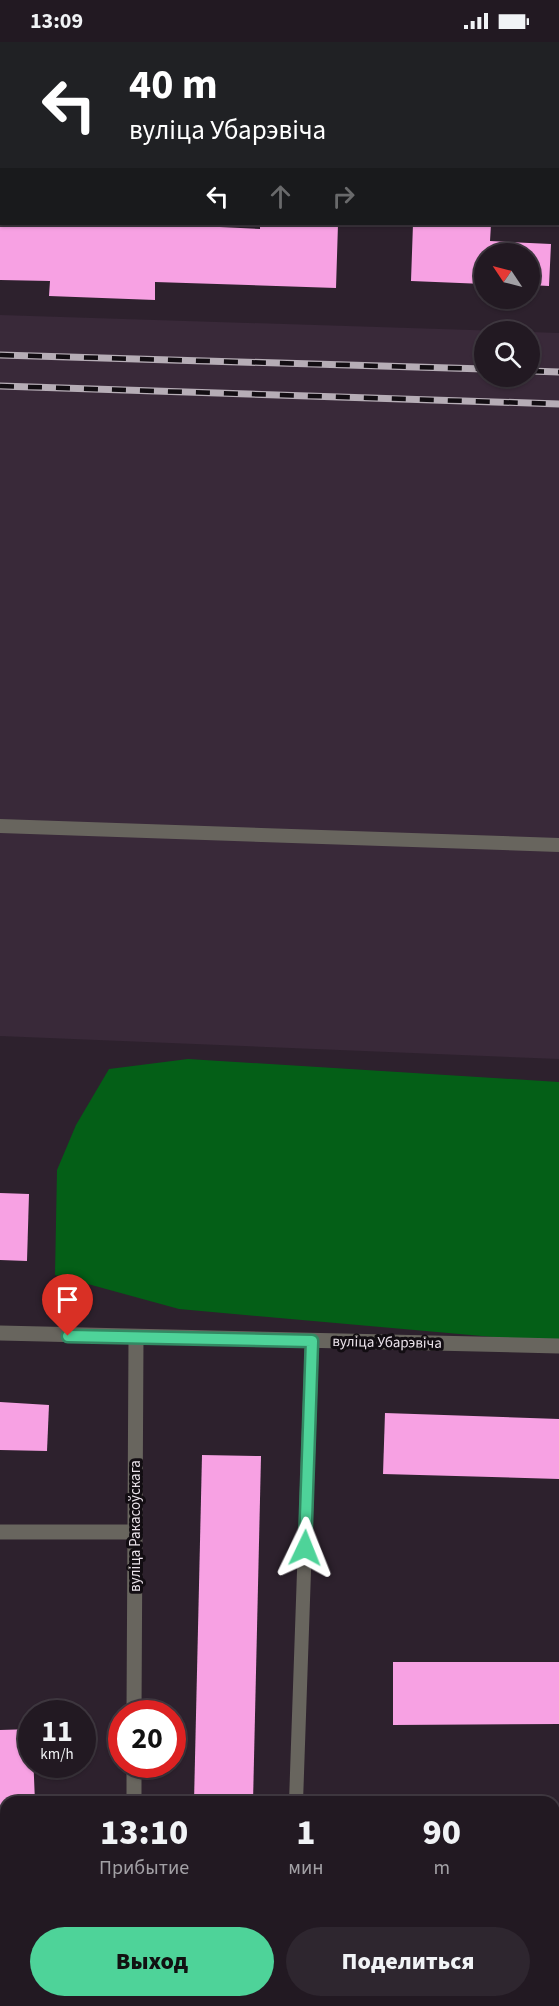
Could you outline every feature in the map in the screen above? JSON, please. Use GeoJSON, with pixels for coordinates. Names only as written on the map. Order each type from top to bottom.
{"type":"FeatureCollection","features":[{"type":"Feature","properties":{"kind":"street","name":"вуліца Убарэвіча"},"geometry":{"type":"LineString","coordinates":[[0,1333],[136,1338],[559,1346]]}},
{"type":"Feature","properties":{"kind":"street","name":"вуліца Ракасоўскага"},"geometry":{"type":"LineString","coordinates":[[134,1700],[136,1338]]}},
{"type":"Feature","properties":{"kind":"street"},"geometry":{"type":"LineString","coordinates":[[0,1532],[135,1532]]}},
{"type":"Feature","properties":{"kind":"street"},"geometry":{"type":"LineString","coordinates":[[134,1778],[134,1796]]}},
{"type":"Feature","properties":{"kind":"lane"},"geometry":{"type":"LineString","coordinates":[[0,826],[559,845]]}},
{"type":"Feature","properties":{"kind":"lane"},"geometry":{"type":"LineString","coordinates":[[296,1796],[312,1341]]}},
{"type":"Feature","properties":{"kind":"shaded area"},"geometry":{"type":"Polygon","coordinates":[[[0,315],[474,330],[474,387],[540,387],[540,332],[559,333],[559,1059],[0,1036],[0,315]]]}},
{"type":"Feature","properties":{"kind":"green space"},"geometry":{"type":"Polygon","coordinates":[[[188,1059],[559,1082],[559,1343],[179,1309],[55,1275],[57,1170],[76,1125],[109,1069],[188,1059]]]}},
{"type":"Feature","properties":{"kind":"building"},"geometry":{"type":"Polygon","coordinates":[[[0,225],[178,225],[260,229],[260,225],[338,225],[336,288],[155,282],[155,300],[49,296],[50,281],[0,280],[0,225]]]}},
{"type":"Feature","properties":{"kind":"building"},"geometry":{"type":"Polygon","coordinates":[[[413,225],[491,225],[490,241],[531,243],[474,243],[474,284],[411,281],[413,225]]]}},
{"type":"Feature","properties":{"kind":"building"},"geometry":{"type":"Polygon","coordinates":[[[540,243],[551,244],[549,286],[540,286],[540,243]]]}},
{"type":"Feature","properties":{"kind":"building"},"geometry":{"type":"Polygon","coordinates":[[[0,1193],[29,1194],[27,1261],[0,1260],[0,1193]]]}},
{"type":"Feature","properties":{"kind":"building"},"geometry":{"type":"Polygon","coordinates":[[[0,1402],[49,1405],[47,1451],[0,1450],[0,1402]]]}},
{"type":"Feature","properties":{"kind":"building"},"geometry":{"type":"Polygon","coordinates":[[[385,1413],[559,1419],[559,1479],[383,1474],[385,1413]]]}},
{"type":"Feature","properties":{"kind":"building"},"geometry":{"type":"Polygon","coordinates":[[[202,1455],[261,1456],[253,1796],[194,1796],[202,1455]]]}},
{"type":"Feature","properties":{"kind":"building"},"geometry":{"type":"Polygon","coordinates":[[[393,1662],[559,1662],[559,1724],[393,1725],[393,1662]]]}},
{"type":"Feature","properties":{"kind":"building"},"geometry":{"type":"Polygon","coordinates":[[[18,1729],[18,1778],[34,1778],[35,1796],[0,1796],[0,1730],[18,1729]]]}},
{"type":"Feature","properties":{"kind":"railway"},"geometry":{"type":"LineString","coordinates":[[0,355],[474,369]]}},
{"type":"Feature","properties":{"kind":"railway"},"geometry":{"type":"LineString","coordinates":[[540,371],[559,372]]}},
{"type":"Feature","properties":{"kind":"railway"},"geometry":{"type":"LineString","coordinates":[[0,386],[559,404]]}},
{"type":"Feature","properties":{"kind":"route"},"geometry":{"type":"LineString","coordinates":[[68,1336],[312,1341],[305,1548]]}}]}
